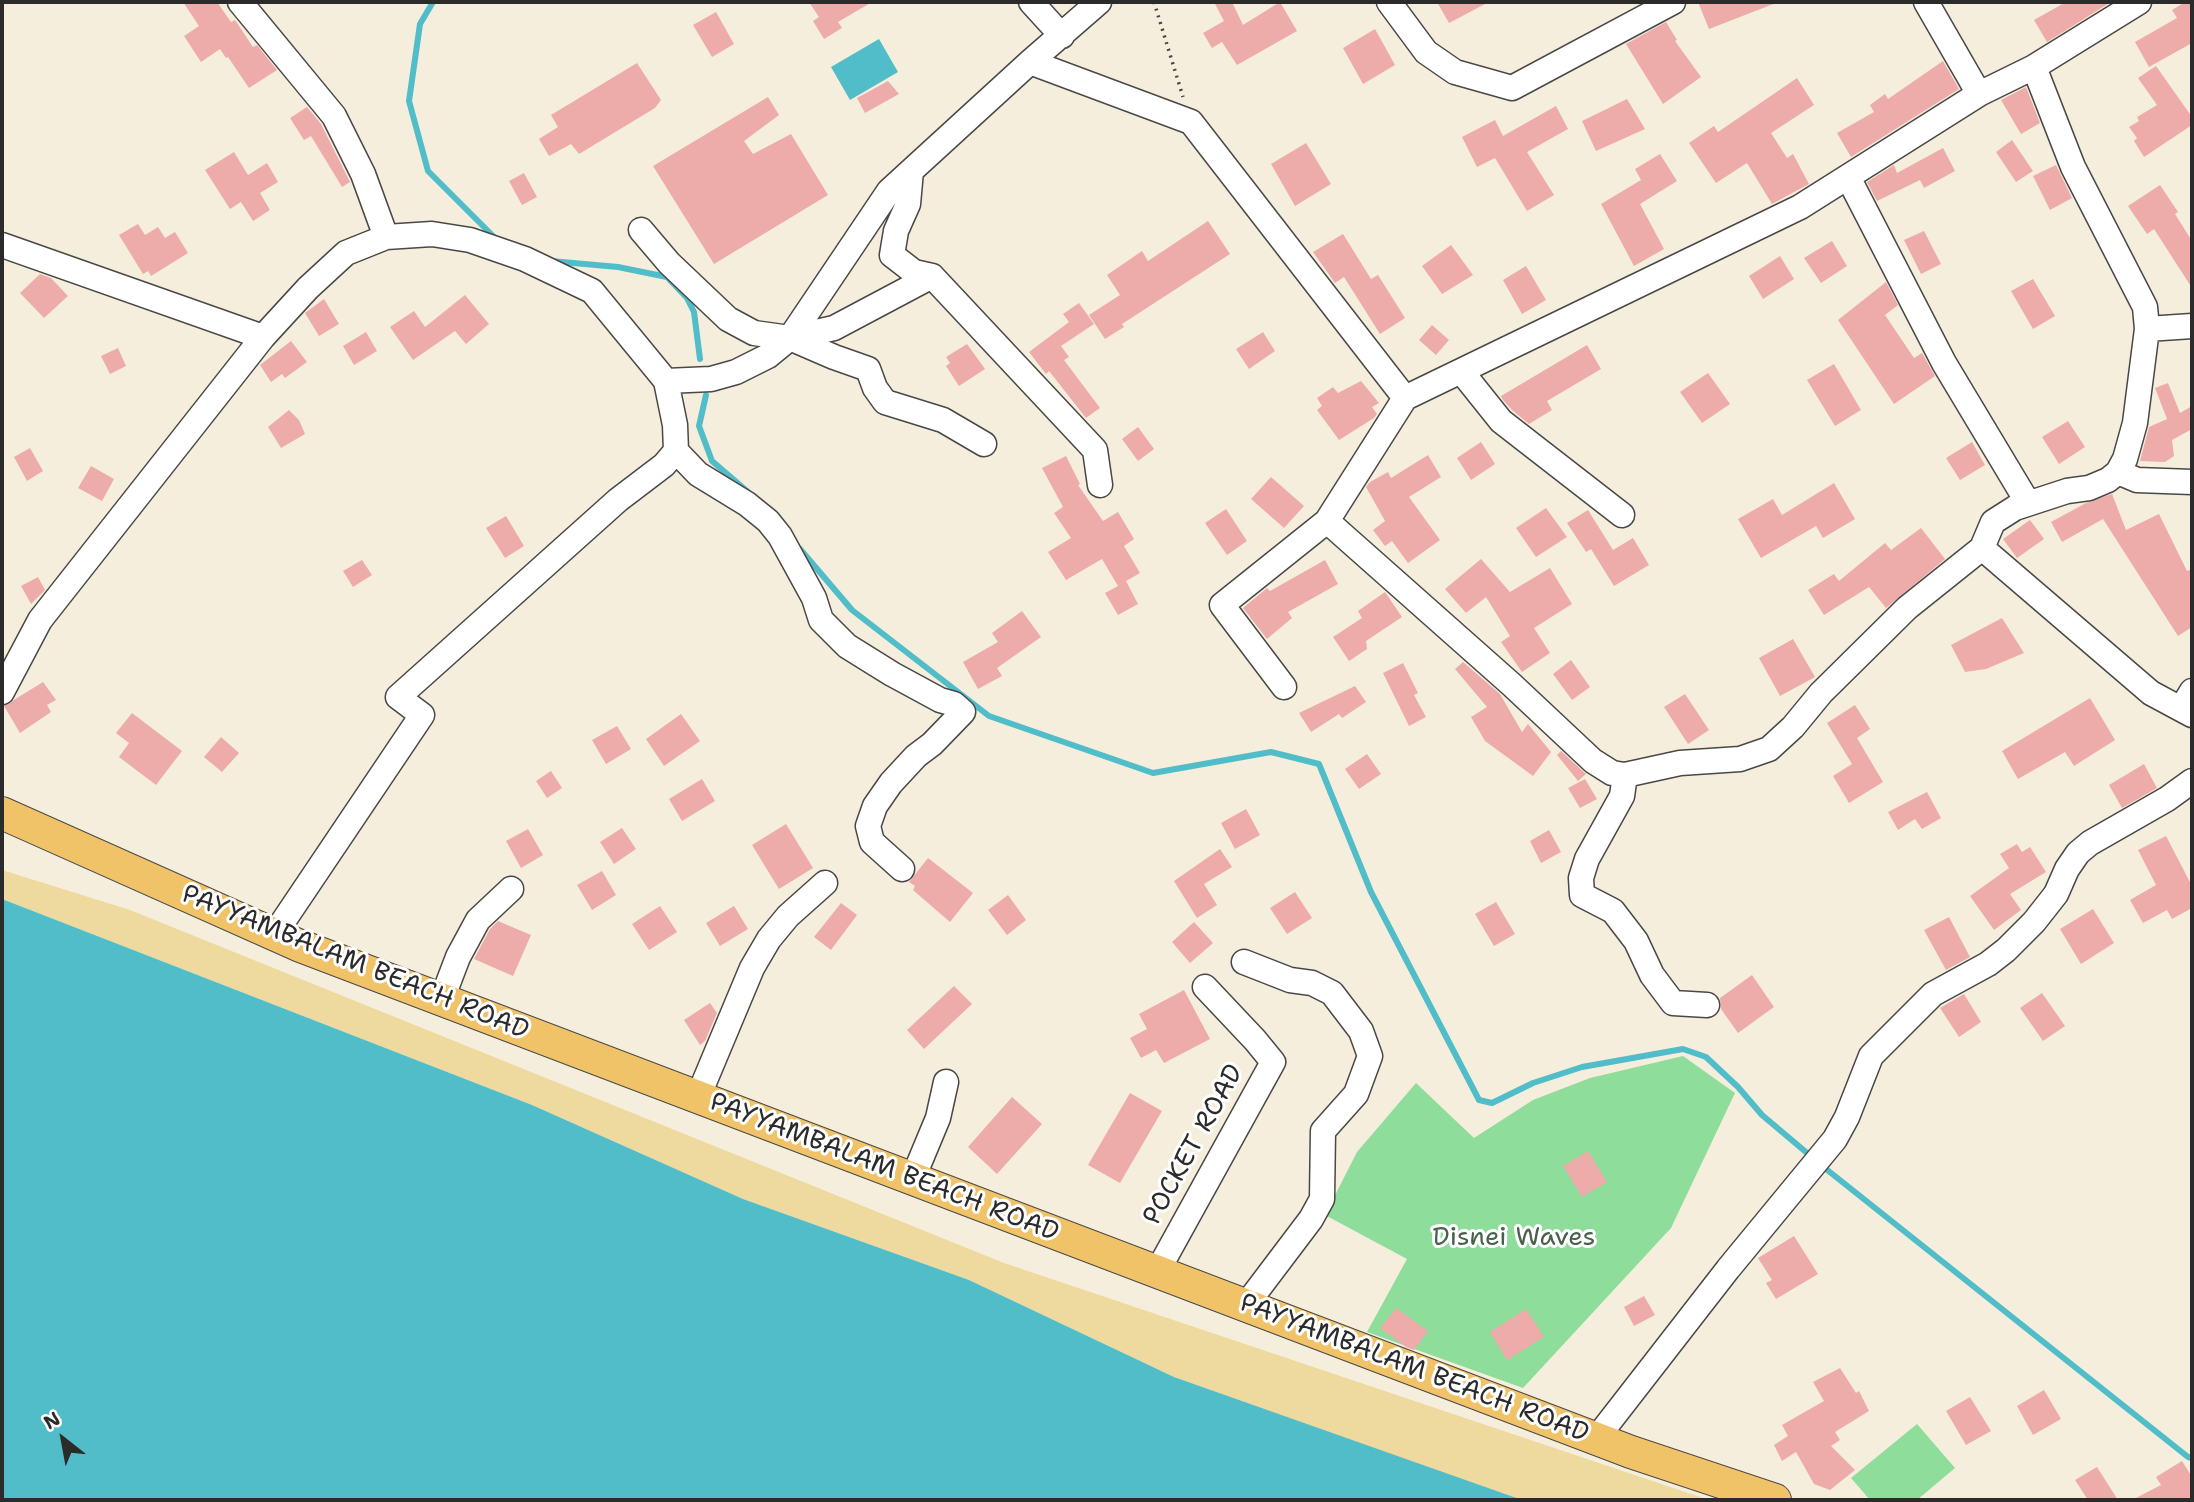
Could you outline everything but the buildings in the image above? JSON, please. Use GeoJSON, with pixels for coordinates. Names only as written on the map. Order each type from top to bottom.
{"type":"FeatureCollection","features":[{"type":"Feature","properties":{"kind":"main road","name":"PAYYAMBALAM BEACH ROAD"},"geometry":{"type":"LineString","coordinates":[[2,813],[274,935],[1596,1439],[1775,1500]]}},
{"type":"Feature","properties":{"kind":"street"},"geometry":{"type":"LineString","coordinates":[[240,2],[334,116],[363,174],[386,237]]}},
{"type":"Feature","properties":{"kind":"street"},"geometry":{"type":"LineString","coordinates":[[1031,2],[1062,36]]}},
{"type":"Feature","properties":{"kind":"street"},"geometry":{"type":"LineString","coordinates":[[666,381],[711,379],[736,372],[768,356],[790,338],[889,191],[1099,2]]}},
{"type":"Feature","properties":{"kind":"street"},"geometry":{"type":"LineString","coordinates":[[1389,2],[1426,52],[1455,72],[1512,88],[1673,2]]}},
{"type":"Feature","properties":{"kind":"street"},"geometry":{"type":"LineString","coordinates":[[1926,2],[1979,94]]}},
{"type":"Feature","properties":{"kind":"street"},"geometry":{"type":"LineString","coordinates":[[1284,687],[1222,605],[1327,521],[1405,398],[1800,206],[1979,94],[2034,67],[2139,2]]}},
{"type":"Feature","properties":{"kind":"street"},"geometry":{"type":"LineString","coordinates":[[1030,62],[1191,122],[1405,398]]}},
{"type":"Feature","properties":{"kind":"street"},"geometry":{"type":"LineString","coordinates":[[1327,521],[1512,685],[1593,761],[1612,773],[1625,775],[1680,763],[1740,759],[1769,749],[1907,608],[1982,548],[1993,522],[2028,503],[2067,491],[2089,488],[2108,480],[2118,472],[2126,459],[2135,423],[2147,329],[2145,307],[2073,167],[2034,67]]}},
{"type":"Feature","properties":{"kind":"street"},"geometry":{"type":"LineString","coordinates":[[911,171],[908,204],[896,231],[892,255],[914,272],[932,276],[1095,450],[1100,485]]}},
{"type":"Feature","properties":{"kind":"street"},"geometry":{"type":"LineString","coordinates":[[1848,177],[1944,363],[2028,503]]}},
{"type":"Feature","properties":{"kind":"street"},"geometry":{"type":"LineString","coordinates":[[641,230],[669,263],[728,319],[754,332],[790,338],[868,369],[885,402],[943,420],[984,444]]}},
{"type":"Feature","properties":{"kind":"street"},"geometry":{"type":"LineString","coordinates":[[2,692],[40,620],[263,337],[308,288],[346,253],[386,237],[432,234],[470,240],[525,259],[592,291],[666,381],[675,425],[676,451],[698,474],[747,504],[768,522],[780,536],[814,598],[821,620],[847,646],[892,674],[940,700],[954,704],[963,712],[891,783],[871,816],[868,825],[872,842],[902,869]]}},
{"type":"Feature","properties":{"kind":"street"},"geometry":{"type":"LineString","coordinates":[[2,245],[263,337]]}},
{"type":"Feature","properties":{"kind":"street"},"geometry":{"type":"LineString","coordinates":[[790,338],[834,328],[932,276]]}},
{"type":"Feature","properties":{"kind":"street"},"geometry":{"type":"LineString","coordinates":[[2147,329],[2192,326]]}},
{"type":"Feature","properties":{"kind":"street"},"geometry":{"type":"LineString","coordinates":[[1461,371],[1501,421],[1622,515]]}},
{"type":"Feature","properties":{"kind":"street"},"geometry":{"type":"LineString","coordinates":[[274,935],[422,715],[398,698],[618,499],[664,465],[676,451]]}},
{"type":"Feature","properties":{"kind":"street"},"geometry":{"type":"LineString","coordinates":[[2118,472],[2137,480],[2192,482]]}},
{"type":"Feature","properties":{"kind":"street"},"geometry":{"type":"LineString","coordinates":[[1982,548],[2151,693],[2188,705]]}},
{"type":"Feature","properties":{"kind":"street"},"geometry":{"type":"LineString","coordinates":[[1625,775],[1622,796],[1587,859],[1580,878],[1582,895],[1613,911],[1636,940],[1652,975],[1673,1003],[1707,1005]]}},
{"type":"Feature","properties":{"kind":"street"},"geometry":{"type":"LineString","coordinates":[[1596,1439],[1728,1269],[1835,1139],[1847,1117],[1871,1056],[1933,994],[1988,964],[2006,950],[2056,894],[2067,869],[2084,848],[2167,799],[2192,781]]}},
{"type":"Feature","properties":{"kind":"street"},"geometry":{"type":"LineString","coordinates":[[698,1097],[752,968],[769,939],[788,916],[825,883]]}},
{"type":"Feature","properties":{"kind":"street"},"geometry":{"type":"LineString","coordinates":[[442,999],[458,957],[478,920],[511,889]]}},
{"type":"Feature","properties":{"kind":"street"},"geometry":{"type":"LineString","coordinates":[[1244,962],[1290,980],[1312,983],[1332,993],[1361,1031],[1370,1056],[1356,1094],[1323,1131],[1322,1199],[1311,1219],[1246,1305]]}},
{"type":"Feature","properties":{"kind":"street","name":"POCKET ROAD"},"geometry":{"type":"LineString","coordinates":[[1157,1272],[1273,1062],[1205,987]]}},
{"type":"Feature","properties":{"kind":"street"},"geometry":{"type":"LineString","coordinates":[[913,1178],[938,1118],[946,1082]]}},
{"type":"Feature","properties":{"kind":"path"},"geometry":{"type":"LineString","coordinates":[[1154,2],[1191,122]]}},
{"type":"Feature","properties":{"kind":"green space","name":"Disnei Waves"},"geometry":{"type":"Polygon","coordinates":[[[1683,1056],[1735,1093],[1671,1228],[1523,1388],[1367,1332],[1407,1259],[1325,1215],[1357,1152],[1416,1083],[1474,1138],[1533,1100],[1590,1078],[1683,1056]]]}},
{"type":"Feature","properties":{"kind":"green space"},"geometry":{"type":"Polygon","coordinates":[[[1917,1424],[1955,1468],[1917,1500],[1870,1500],[1851,1478],[1917,1424]]]}},
{"type":"Feature","properties":{"kind":"sand"},"geometry":{"type":"Polygon","coordinates":[[[2,870],[130,910],[1004,1263],[1709,1500],[1520,1500],[1174,1377],[969,1280],[743,1199],[532,1105],[2,899],[2,870]]]}},
{"type":"Feature","properties":{"kind":"water"},"geometry":{"type":"Polygon","coordinates":[[[879,39],[898,72],[850,100],[831,67],[879,39]]]}},
{"type":"Feature","properties":{"kind":"water"},"geometry":{"type":"Polygon","coordinates":[[[2,899],[532,1105],[743,1199],[969,1280],[1174,1377],[1522,1500],[2,1500],[2,899]]]}},
{"type":"Feature","properties":{"kind":"waterway"},"geometry":{"type":"LineString","coordinates":[[433,2],[420,24],[409,101],[428,171],[495,238]]}},
{"type":"Feature","properties":{"kind":"waterway"},"geometry":{"type":"LineString","coordinates":[[551,261],[618,267],[667,277],[687,298],[694,312],[700,359]]}},
{"type":"Feature","properties":{"kind":"waterway"},"geometry":{"type":"LineString","coordinates":[[706,395],[699,426],[712,461],[748,492]]}},
{"type":"Feature","properties":{"kind":"waterway"},"geometry":{"type":"LineString","coordinates":[[800,549],[852,610],[989,716],[1153,773],[1271,752],[1319,764],[1371,892],[1479,1100],[1492,1103],[1533,1083],[1582,1067],[1683,1049],[1706,1057],[1738,1087],[1762,1115],[1813,1158]]}},
{"type":"Feature","properties":{"kind":"waterway"},"geometry":{"type":"LineString","coordinates":[[1821,1165],[2192,1458]]}}]}
